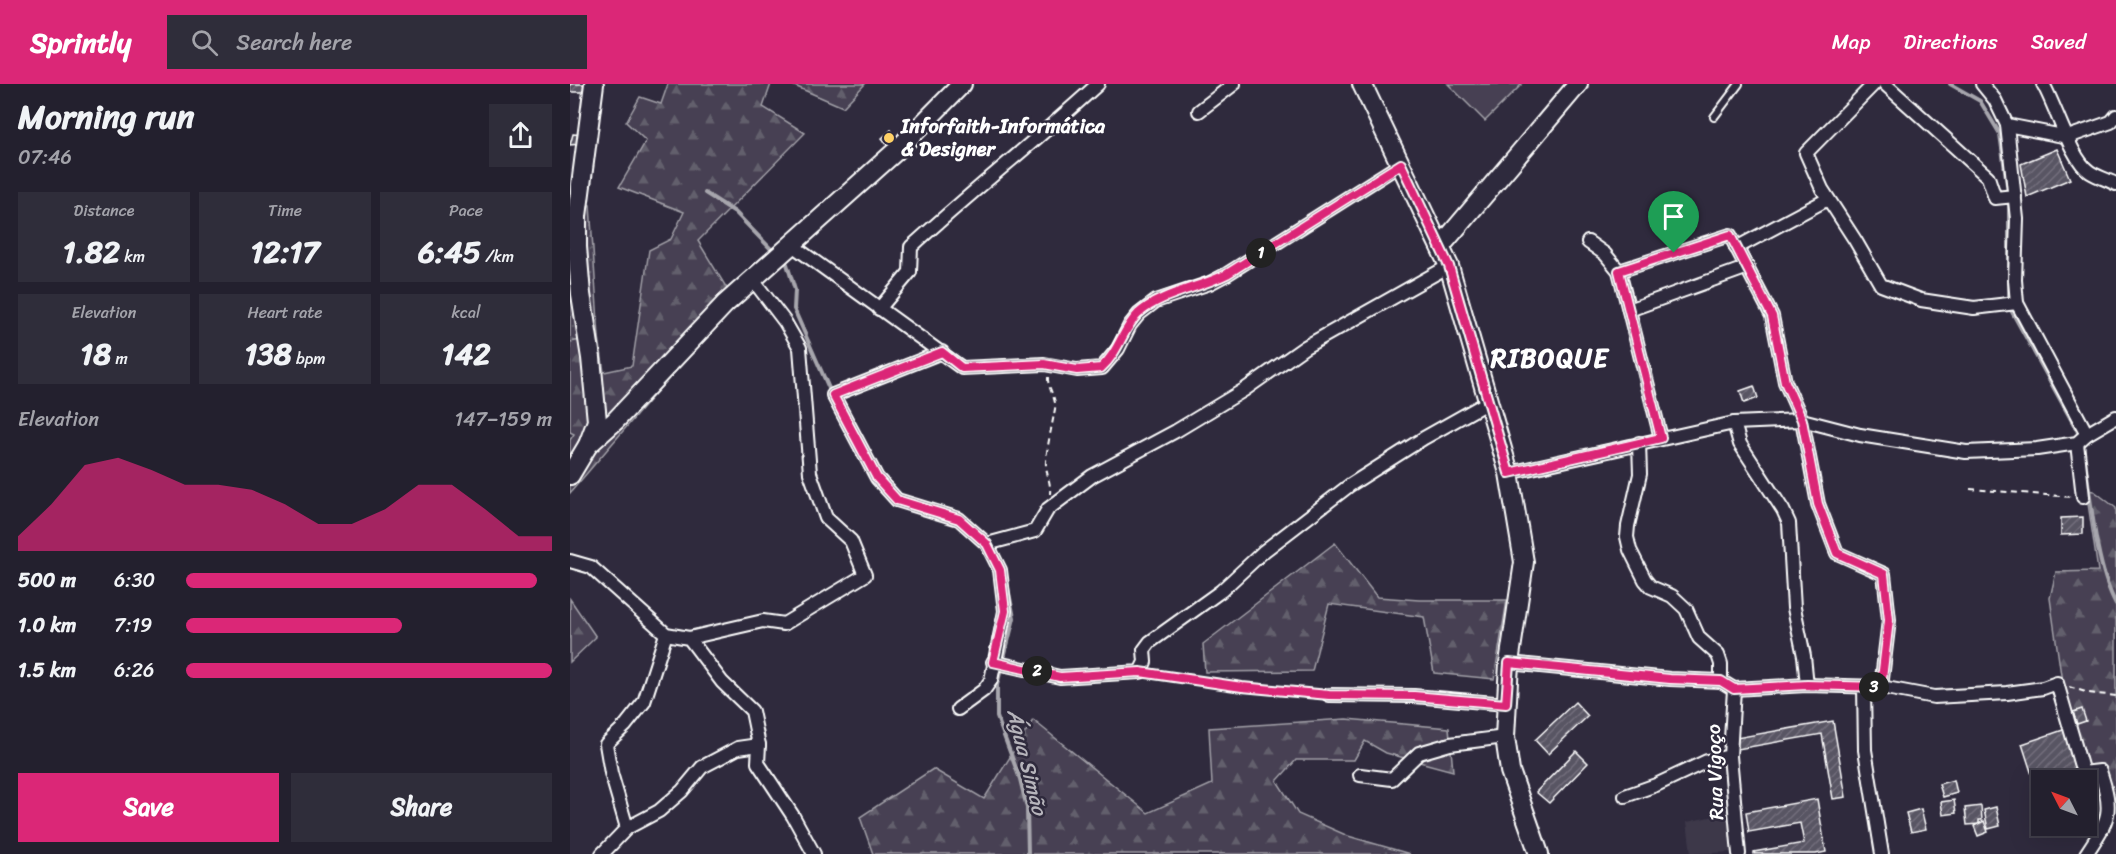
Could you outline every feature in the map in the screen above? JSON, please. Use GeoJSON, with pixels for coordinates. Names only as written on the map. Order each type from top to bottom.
{"type":"FeatureCollection","features":[{"type":"Feature","properties":{"kind":"main road"},"geometry":{"type":"LineString","coordinates":[[570,476],[588,445],[597,421],[580,282],[574,205],[594,84]]}},
{"type":"Feature","properties":{"kind":"main road"},"geometry":{"type":"LineString","coordinates":[[588,445],[615,421],[724,304],[896,151],[962,84]]}},
{"type":"Feature","properties":{"kind":"main road"},"geometry":{"type":"LineString","coordinates":[[1362,84],[1449,266],[1509,473],[1524,562],[1509,663],[1504,737],[1510,771],[1539,854]]}},
{"type":"Feature","properties":{"kind":"main road"},"geometry":{"type":"LineString","coordinates":[[1441,246],[1578,84]]}},
{"type":"Feature","properties":{"kind":"street"},"geometry":{"type":"LineString","coordinates":[[879,309],[910,272],[911,247],[1098,84]]}},
{"type":"Feature","properties":{"kind":"street"},"geometry":{"type":"LineString","coordinates":[[1199,111],[1234,84]]}},
{"type":"Feature","properties":{"kind":"street"},"geometry":{"type":"LineString","coordinates":[[1874,84],[1806,153],[1822,189],[1856,240],[1881,285],[1921,300],[1974,308],[2017,303]]}},
{"type":"Feature","properties":{"kind":"street"},"geometry":{"type":"LineString","coordinates":[[1885,84],[1988,177],[1995,198],[2015,196]]}},
{"type":"Feature","properties":{"kind":"street"},"geometry":{"type":"LineString","coordinates":[[1982,84],[1995,100],[2007,125],[2015,196],[2017,303],[2087,434]]}},
{"type":"Feature","properties":{"kind":"street"},"geometry":{"type":"LineString","coordinates":[[2043,84],[2068,137],[2070,148],[2088,171],[2116,184]]}},
{"type":"Feature","properties":{"kind":"street"},"geometry":{"type":"LineString","coordinates":[[2007,125],[2068,137],[2111,122],[2116,116]]}},
{"type":"Feature","properties":{"kind":"street"},"geometry":{"type":"LineString","coordinates":[[792,245],[962,368],[1044,364],[1077,370],[1101,368],[1118,349],[1134,319],[1156,301],[1210,283],[1227,274],[1401,164]]}},
{"type":"Feature","properties":{"kind":"street"},"geometry":{"type":"LineString","coordinates":[[1736,248],[1828,199]]}},
{"type":"Feature","properties":{"kind":"street"},"geometry":{"type":"LineString","coordinates":[[1619,271],[1730,235],[1772,316],[1785,382],[1802,420],[1818,504],[1837,553],[1884,574],[1889,620],[1881,687]]}},
{"type":"Feature","properties":{"kind":"street"},"geometry":{"type":"LineString","coordinates":[[1588,242],[1605,254],[1619,271],[1661,438]]}},
{"type":"Feature","properties":{"kind":"street"},"geometry":{"type":"LineString","coordinates":[[987,544],[1035,531],[1048,509],[1092,476],[1176,431],[1244,390],[1305,347],[1449,266]]}},
{"type":"Feature","properties":{"kind":"street"},"geometry":{"type":"LineString","coordinates":[[1629,310],[1748,267]]}},
{"type":"Feature","properties":{"kind":"street"},"geometry":{"type":"LineString","coordinates":[[570,561],[591,567],[666,634],[689,638],[762,621],[784,624],[865,575],[851,541],[826,518],[810,473],[800,348],[785,322],[753,280]]}},
{"type":"Feature","properties":{"kind":"street"},"geometry":{"type":"LineString","coordinates":[[942,352],[833,395],[877,478],[897,500],[959,519],[987,544],[1000,570],[1005,611],[990,680],[984,690],[958,709]]}},
{"type":"Feature","properties":{"kind":"street"},"geometry":{"type":"LineString","coordinates":[[993,662],[1060,677],[1140,672],[1145,662],[1144,650],[1150,642],[1221,591],[1264,551],[1350,485],[1424,438],[1488,402]]}},
{"type":"Feature","properties":{"kind":"street"},"geometry":{"type":"LineString","coordinates":[[1509,473],[1734,423],[1802,420],[1860,435],[1965,452],[2037,449],[2077,443],[2087,434],[2116,417]]}},
{"type":"Feature","properties":{"kind":"street"},"geometry":{"type":"LineString","coordinates":[[1734,423],[1740,444],[1783,510],[1789,524],[1794,608],[1804,656],[1807,685]]}},
{"type":"Feature","properties":{"kind":"street"},"geometry":{"type":"LineString","coordinates":[[1639,443],[1640,474],[1627,537],[1630,550],[1645,580],[1652,587],[1680,602],[1686,609],[1699,638],[1718,655],[1721,663],[1721,681]]}},
{"type":"Feature","properties":{"kind":"street"},"geometry":{"type":"LineString","coordinates":[[2077,443],[2083,497]]}},
{"type":"Feature","properties":{"kind":"street"},"geometry":{"type":"LineString","coordinates":[[627,828],[611,772],[606,744],[625,726],[644,702],[666,634]]}},
{"type":"Feature","properties":{"kind":"street"},"geometry":{"type":"LineString","coordinates":[[689,638],[722,682],[752,711],[759,745],[758,763],[793,816],[814,854]]}},
{"type":"Feature","properties":{"kind":"street"},"geometry":{"type":"LineString","coordinates":[[1509,663],[1670,679],[1721,681],[1734,689],[1807,685],[1881,687],[1934,697],[2007,693],[2043,688],[2057,683],[2084,773],[2100,771],[2107,791],[2109,813],[2086,854]]}},
{"type":"Feature","properties":{"kind":"street"},"geometry":{"type":"LineString","coordinates":[[1864,687],[1865,750],[1882,854]]}},
{"type":"Feature","properties":{"kind":"street","name":"Rua Vigoço"},"geometry":{"type":"LineString","coordinates":[[1734,689],[1730,756],[1739,854]]}},
{"type":"Feature","properties":{"kind":"street"},"geometry":{"type":"LineString","coordinates":[[1329,695],[1414,696],[1506,704]]}},
{"type":"Feature","properties":{"kind":"street"},"geometry":{"type":"LineString","coordinates":[[1359,775],[1392,779],[1419,753],[1450,744],[1504,737]]}},
{"type":"Feature","properties":{"kind":"street"},"geometry":{"type":"LineString","coordinates":[[602,854],[627,828],[659,811],[702,767],[738,748],[759,745]]}},
{"type":"Feature","properties":{"kind":"street"},"geometry":{"type":"LineString","coordinates":[[1625,796],[1656,785],[1707,761],[1730,756]]}},
{"type":"Feature","properties":{"kind":"lane"},"geometry":{"type":"LineString","coordinates":[[1714,117],[1739,84]]}},
{"type":"Feature","properties":{"kind":"path"},"geometry":{"type":"LineString","coordinates":[[1048,366],[1047,385],[1056,408],[1052,415],[1046,465],[1051,483],[1048,509]]}},
{"type":"Feature","properties":{"kind":"path"},"geometry":{"type":"LineString","coordinates":[[1970,489],[2010,491],[2060,498],[2083,497]]}},
{"type":"Feature","properties":{"kind":"path"},"geometry":{"type":"LineString","coordinates":[[1140,672],[1242,687],[1329,695]]}},
{"type":"Feature","properties":{"kind":"path"},"geometry":{"type":"LineString","coordinates":[[2057,683],[2089,693],[2116,696]]}},
{"type":"Feature","properties":{"kind":"shaded area"},"geometry":{"type":"Polygon","coordinates":[[[1727,813],[1733,852],[1691,854],[1687,822],[1727,813]]]}},
{"type":"Feature","properties":{"kind":"green space"},"geometry":{"type":"Polygon","coordinates":[[[668,84],[771,84],[763,107],[805,133],[698,241],[737,305],[653,396],[570,493],[570,440],[574,434],[570,432],[570,342],[599,337],[604,372],[632,366],[649,250],[671,239],[684,212],[619,187],[646,141],[626,122],[640,97],[661,104],[668,84]]]}},
{"type":"Feature","properties":{"kind":"green space"},"geometry":{"type":"Polygon","coordinates":[[[790,84],[865,84],[843,107],[790,84]]]}},
{"type":"Feature","properties":{"kind":"green space"},"geometry":{"type":"Polygon","coordinates":[[[1448,84],[1522,84],[1485,121],[1448,84]]]}},
{"type":"Feature","properties":{"kind":"green space"},"geometry":{"type":"Polygon","coordinates":[[[570,196],[590,205],[599,337],[570,342],[570,196]]]}},
{"type":"Feature","properties":{"kind":"green space"},"geometry":{"type":"Polygon","coordinates":[[[2086,490],[2094,491],[2116,508],[2116,800],[2097,795],[2097,770],[2075,770],[2050,598],[2056,572],[2098,571],[2086,490]]]}},
{"type":"Feature","properties":{"kind":"green space"},"geometry":{"type":"Polygon","coordinates":[[[1335,543],[1377,597],[1419,600],[1507,600],[1494,679],[1434,673],[1424,617],[1329,604],[1312,671],[1205,672],[1203,644],[1335,543]]]}},
{"type":"Feature","properties":{"kind":"green space"},"geometry":{"type":"Polygon","coordinates":[[[570,599],[596,637],[570,662],[570,599]]]}},
{"type":"Feature","properties":{"kind":"green space"},"geometry":{"type":"Polygon","coordinates":[[[1346,719],[1449,728],[1453,771],[1386,753],[1365,741],[1354,760],[1296,760],[1277,781],[1298,814],[1348,836],[1410,854],[873,854],[860,817],[933,769],[984,799],[1033,720],[1148,813],[1212,784],[1209,728],[1346,719]]]}},
{"type":"Feature","properties":{"kind":"building"},"geometry":{"type":"Polygon","coordinates":[[[570,84],[586,84],[585,92],[570,92],[570,84]]]}},
{"type":"Feature","properties":{"kind":"building","name":"Inforfaith-Informática & Designer"},"geometry":{"type":"Polygon","coordinates":[[[891,130],[896,138],[887,145],[882,138],[891,130]]]}},
{"type":"Feature","properties":{"kind":"building"},"geometry":{"type":"Polygon","coordinates":[[[573,134],[583,135],[581,144],[570,145],[573,134]]]}},
{"type":"Feature","properties":{"kind":"building"},"geometry":{"type":"Polygon","coordinates":[[[2057,149],[2070,179],[2027,197],[2021,164],[2057,149]]]}},
{"type":"Feature","properties":{"kind":"building"},"geometry":{"type":"Polygon","coordinates":[[[1754,386],[1758,398],[1744,403],[1740,391],[1754,386]]]}},
{"type":"Feature","properties":{"kind":"building"},"geometry":{"type":"Polygon","coordinates":[[[2083,517],[2083,534],[2061,535],[2061,518],[2083,517]]]}},
{"type":"Feature","properties":{"kind":"building"},"geometry":{"type":"Polygon","coordinates":[[[1575,702],[1588,716],[1548,754],[1535,740],[1575,702]]]}},
{"type":"Feature","properties":{"kind":"building"},"geometry":{"type":"Polygon","coordinates":[[[2082,709],[2086,721],[2077,724],[2073,712],[2082,709]]]}},
{"type":"Feature","properties":{"kind":"building"},"geometry":{"type":"Polygon","coordinates":[[[1833,721],[1846,797],[1833,799],[1822,734],[1738,749],[1736,738],[1833,721]]]}},
{"type":"Feature","properties":{"kind":"building"},"geometry":{"type":"Polygon","coordinates":[[[2066,729],[2079,769],[2031,772],[2022,744],[2066,729]]]}},
{"type":"Feature","properties":{"kind":"building"},"geometry":{"type":"Polygon","coordinates":[[[1576,751],[1588,763],[1549,803],[1536,792],[1576,751]]]}},
{"type":"Feature","properties":{"kind":"building"},"geometry":{"type":"Polygon","coordinates":[[[1954,780],[1957,793],[1943,797],[1939,784],[1954,780]]]}},
{"type":"Feature","properties":{"kind":"building"},"geometry":{"type":"Polygon","coordinates":[[[1817,799],[1826,852],[1754,854],[1754,852],[1804,843],[1800,823],[1749,832],[1746,812],[1817,799]]]}},
{"type":"Feature","properties":{"kind":"building"},"geometry":{"type":"Polygon","coordinates":[[[1954,800],[1956,813],[1943,815],[1941,802],[1954,800]]]}},
{"type":"Feature","properties":{"kind":"building"},"geometry":{"type":"Polygon","coordinates":[[[1981,806],[1982,820],[1979,820],[1979,824],[1967,825],[1965,808],[1981,806]]]}},
{"type":"Feature","properties":{"kind":"building"},"geometry":{"type":"Polygon","coordinates":[[[1996,807],[2000,826],[1988,829],[1984,810],[1996,807]]]}},
{"type":"Feature","properties":{"kind":"building"},"geometry":{"type":"Polygon","coordinates":[[[1921,809],[1926,829],[1911,832],[1906,813],[1921,809]]]}},
{"type":"Feature","properties":{"kind":"building"},"geometry":{"type":"Polygon","coordinates":[[[1984,821],[1988,832],[1978,836],[1974,826],[1984,821]]]}},
{"type":"Feature","properties":{"kind":"waterway"},"geometry":{"type":"LineString","coordinates":[[1950,84],[1980,101],[2000,134],[2008,192]]}},
{"type":"Feature","properties":{"kind":"waterway"},"geometry":{"type":"LineString","coordinates":[[705,193],[735,212],[771,249]]}},
{"type":"Feature","properties":{"kind":"waterway"},"geometry":{"type":"LineString","coordinates":[[2009,199],[2009,297]]}},
{"type":"Feature","properties":{"kind":"waterway"},"geometry":{"type":"LineString","coordinates":[[787,264],[795,290],[794,309],[831,393]]}},
{"type":"Feature","properties":{"kind":"waterway"},"geometry":{"type":"LineString","coordinates":[[2011,310],[2078,432]]}},
{"type":"Feature","properties":{"kind":"waterway"},"geometry":{"type":"LineString","coordinates":[[2085,459],[2099,553],[2109,589],[2116,604]]}},
{"type":"Feature","properties":{"kind":"waterway","name":"Água Simão"},"geometry":{"type":"LineString","coordinates":[[1007,583],[1014,618],[997,685],[997,717],[1020,779],[1027,808],[1028,854]]}},
{"type":"Feature","properties":{"kind":"place","name":"Inforfaith-Informática & Designer"},"geometry":{"type":"Point","coordinates":[889,138]}},
{"type":"Feature","properties":{"kind":"district","name":"RIBOQUE"},"geometry":{"type":"Point","coordinates":[1550,358]}},
{"type":"Feature","properties":{"kind":"route"},"geometry":{"type":"LineString","coordinates":[[1401,164],[1449,266],[1509,473],[1661,438],[1619,271],[1674,253],[1730,235],[1772,316],[1785,382],[1802,420],[1818,504],[1837,553],[1884,574],[1889,620],[1881,687],[1807,685],[1734,689],[1721,681],[1670,679],[1509,663],[1506,704],[1414,696],[1329,695],[1242,687],[1140,672],[1060,677],[1033,669],[993,662],[1005,611],[1000,570],[987,544],[959,519],[897,500],[877,478],[833,395],[942,352],[962,368],[1044,364],[1077,370],[1101,368],[1118,349],[1130,325],[1139,314],[1156,301],[1210,283],[1227,274],[1401,164]]}}]}
